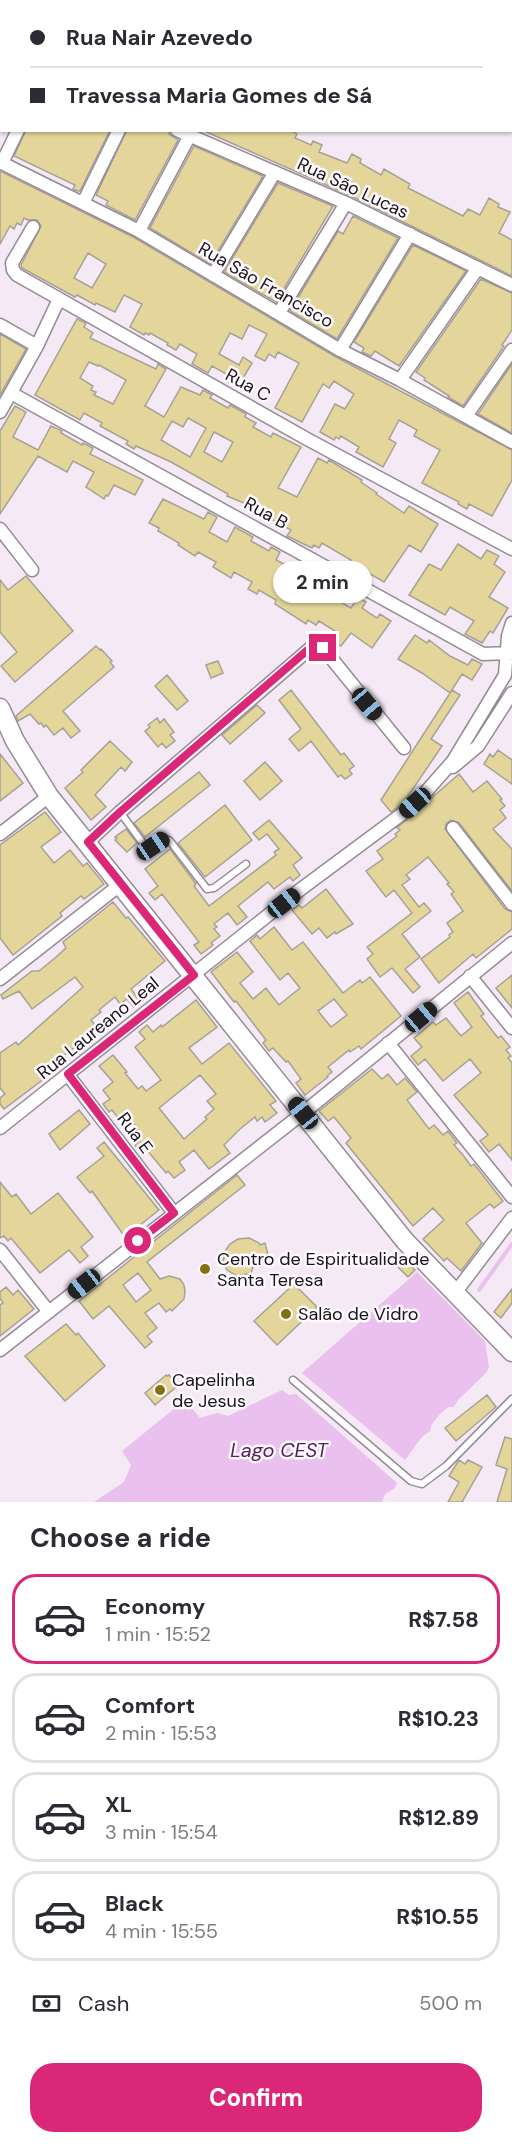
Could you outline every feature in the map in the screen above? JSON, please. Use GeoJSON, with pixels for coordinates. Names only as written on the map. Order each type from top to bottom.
{"type":"FeatureCollection","features":[{"type":"Feature","properties":{"kind":"street"},"geometry":{"type":"LineString","coordinates":[[1,162],[17,132]]}},
{"type":"Feature","properties":{"kind":"street"},"geometry":{"type":"LineString","coordinates":[[83,203],[117,132]]}},
{"type":"Feature","properties":{"kind":"street","name":"Rua São Lucas"},"geometry":{"type":"LineString","coordinates":[[180,132],[346,203],[512,285]]}},
{"type":"Feature","properties":{"kind":"street"},"geometry":{"type":"LineString","coordinates":[[139,231],[189,137]]}},
{"type":"Feature","properties":{"kind":"street","name":"Rua São Francisco"},"geometry":{"type":"LineString","coordinates":[[1,162],[139,231],[340,350],[400,380],[512,442]]}},
{"type":"Feature","properties":{"kind":"street"},"geometry":{"type":"LineString","coordinates":[[213,275],[275,172]]}},
{"type":"Feature","properties":{"kind":"street"},"geometry":{"type":"LineString","coordinates":[[279,313],[346,203]]}},
{"type":"Feature","properties":{"kind":"street","name":"Rua C"},"geometry":{"type":"LineString","coordinates":[[33,226],[12,263],[17,275],[307,439],[512,549]]}},
{"type":"Feature","properties":{"kind":"street"},"geometry":{"type":"LineString","coordinates":[[340,350],[410,234]]}},
{"type":"Feature","properties":{"kind":"street"},"geometry":{"type":"LineString","coordinates":[[400,380],[478,268]]}},
{"type":"Feature","properties":{"kind":"street"},"geometry":{"type":"LineString","coordinates":[[0,412],[37,346],[59,299]]}},
{"type":"Feature","properties":{"kind":"street"},"geometry":{"type":"LineString","coordinates":[[0,325],[37,346]]}},
{"type":"Feature","properties":{"kind":"street"},"geometry":{"type":"LineString","coordinates":[[466,416],[512,350]]}},
{"type":"Feature","properties":{"kind":"street","name":"Rua B"},"geometry":{"type":"LineString","coordinates":[[11,393],[483,654],[509,653]]}},
{"type":"Feature","properties":{"kind":"street"},"geometry":{"type":"LineString","coordinates":[[0,529],[32,570]]}},
{"type":"Feature","properties":{"kind":"street","name":"Rua Laureano Leal"},"geometry":{"type":"LineString","coordinates":[[443,775],[505,675],[509,653],[508,636],[512,623]]}},
{"type":"Feature","properties":{"kind":"street"},"geometry":{"type":"LineString","coordinates":[[88,842],[314,646],[323,648],[404,748]]}},
{"type":"Feature","properties":{"kind":"street","name":"Rua Laureano Leal"},"geometry":{"type":"LineString","coordinates":[[0,1128],[302,889],[406,811],[443,775],[478,746],[512,693]]}},
{"type":"Feature","properties":{"kind":"street"},"geometry":{"type":"LineString","coordinates":[[0,708],[15,741],[49,796],[405,1241],[512,1352]]}},
{"type":"Feature","properties":{"kind":"street"},"geometry":{"type":"LineString","coordinates":[[0,725],[15,741]]}},
{"type":"Feature","properties":{"kind":"street"},"geometry":{"type":"LineString","coordinates":[[0,834],[49,796]]}},
{"type":"Feature","properties":{"kind":"street"},"geometry":{"type":"LineString","coordinates":[[453,828],[512,904]]}},
{"type":"Feature","properties":{"kind":"street"},"geometry":{"type":"LineString","coordinates":[[0,979],[121,884]]}},
{"type":"Feature","properties":{"kind":"street"},"geometry":{"type":"LineString","coordinates":[[0,1350],[303,1113],[512,944]]}},
{"type":"Feature","properties":{"kind":"street"},"geometry":{"type":"LineString","coordinates":[[470,976],[512,1028]]}},
{"type":"Feature","properties":{"kind":"street"},"geometry":{"type":"LineString","coordinates":[[388,1043],[512,1197]]}},
{"type":"Feature","properties":{"kind":"street","name":"Rua E"},"geometry":{"type":"LineString","coordinates":[[68,1074],[174,1213]]}},
{"type":"Feature","properties":{"kind":"street"},"geometry":{"type":"LineString","coordinates":[[455,1293],[512,1218]]}},
{"type":"Feature","properties":{"kind":"street"},"geometry":{"type":"LineString","coordinates":[[0,1250],[49,1312]]}},
{"type":"Feature","properties":{"kind":"lane"},"geometry":{"type":"LineString","coordinates":[[120,812],[145,846],[153,846],[164,838],[168,838],[207,889],[214,888],[246,864]]}},
{"type":"Feature","properties":{"kind":"lane"},"geometry":{"type":"LineString","coordinates":[[293,1380],[411,1481],[422,1484],[446,1466],[512,1399]]}},
{"type":"Feature","properties":{"kind":"water","name":"Lago CEST"},"geometry":{"type":"Polygon","coordinates":[[[417,1272],[485,1341],[489,1367],[454,1407],[448,1407],[440,1414],[432,1424],[430,1431],[422,1437],[405,1460],[302,1373],[417,1272]]]}},
{"type":"Feature","properties":{"kind":"water","name":"Lago CEST"},"geometry":{"type":"Polygon","coordinates":[[[282,1390],[289,1395],[296,1394],[397,1483],[395,1488],[385,1494],[382,1502],[94,1502],[124,1482],[131,1465],[122,1451],[185,1400],[200,1418],[217,1413],[228,1416],[282,1390]]]}},
{"type":"Feature","properties":{"kind":"building"},"geometry":{"type":"Polygon","coordinates":[[[25,132],[109,132],[80,191],[73,189],[75,185],[14,156],[25,132]]]}},
{"type":"Feature","properties":{"kind":"building"},"geometry":{"type":"Polygon","coordinates":[[[126,132],[169,132],[178,140],[135,220],[106,205],[108,201],[96,195],[126,132]]]}},
{"type":"Feature","properties":{"kind":"building"},"geometry":{"type":"Polygon","coordinates":[[[207,132],[294,132],[297,134],[295,138],[311,145],[313,141],[322,145],[319,152],[347,163],[352,154],[361,159],[360,163],[381,175],[384,169],[410,184],[408,188],[463,216],[468,209],[480,215],[489,198],[499,204],[498,207],[510,212],[499,233],[512,240],[512,276],[349,195],[207,132]]]}},
{"type":"Feature","properties":{"kind":"building"},"geometry":{"type":"Polygon","coordinates":[[[194,146],[263,176],[210,264],[150,228],[194,146]]]}},
{"type":"Feature","properties":{"kind":"building"},"geometry":{"type":"Polygon","coordinates":[[[0,171],[135,238],[336,357],[512,450],[512,480],[492,516],[469,504],[467,509],[458,504],[459,502],[422,483],[440,450],[414,436],[417,430],[399,420],[389,439],[396,443],[383,467],[356,452],[359,447],[341,436],[334,440],[320,432],[335,404],[345,409],[354,394],[334,381],[329,388],[323,384],[302,422],[275,408],[299,363],[278,352],[275,358],[269,354],[265,361],[255,356],[267,334],[249,325],[242,339],[230,333],[219,354],[239,365],[243,357],[252,363],[238,387],[229,383],[232,377],[212,366],[208,373],[192,364],[197,354],[180,344],[176,350],[150,333],[144,335],[130,327],[142,304],[124,295],[115,312],[77,295],[75,297],[22,268],[21,265],[41,226],[37,220],[24,218],[21,225],[17,223],[14,229],[10,226],[0,244],[0,171]],[[88,253],[74,278],[92,288],[106,264],[88,253]]]}},
{"type":"Feature","properties":{"kind":"building"},"geometry":{"type":"Polygon","coordinates":[[[278,183],[333,206],[276,302],[224,272],[278,183]]]}},
{"type":"Feature","properties":{"kind":"building"},"geometry":{"type":"Polygon","coordinates":[[[353,216],[398,238],[337,339],[290,311],[338,231],[343,234],[353,216]]]}},
{"type":"Feature","properties":{"kind":"building"},"geometry":{"type":"Polygon","coordinates":[[[413,245],[466,271],[399,366],[375,351],[371,356],[362,352],[364,348],[354,342],[413,245]]]}},
{"type":"Feature","properties":{"kind":"building"},"geometry":{"type":"Polygon","coordinates":[[[481,279],[512,293],[512,330],[502,345],[504,346],[463,406],[416,372],[481,279]]]}},
{"type":"Feature","properties":{"kind":"building"},"geometry":{"type":"Polygon","coordinates":[[[77,319],[86,323],[84,327],[93,333],[90,338],[156,369],[158,364],[166,369],[145,406],[164,417],[181,387],[200,395],[203,390],[212,395],[210,398],[228,408],[230,405],[246,414],[245,417],[256,423],[253,427],[271,437],[273,433],[301,447],[278,488],[297,497],[318,458],[327,463],[329,460],[362,480],[361,482],[376,494],[404,513],[409,506],[438,524],[421,552],[409,545],[384,582],[360,568],[358,571],[348,566],[351,560],[322,543],[319,548],[314,545],[312,548],[287,536],[291,530],[255,510],[256,508],[227,496],[228,494],[171,462],[136,446],[134,449],[126,444],[128,441],[100,426],[102,423],[84,413],[80,420],[35,395],[77,319]],[[89,362],[80,378],[93,386],[91,390],[96,392],[94,395],[113,404],[126,380],[89,362]],[[188,418],[183,427],[172,421],[161,440],[190,457],[206,428],[188,418]],[[214,432],[204,452],[222,462],[233,442],[214,432]]]}},
{"type":"Feature","properties":{"kind":"building"},"geometry":{"type":"Polygon","coordinates":[[[0,334],[26,349],[0,395],[0,334]]]}},
{"type":"Feature","properties":{"kind":"building"},"geometry":{"type":"Polygon","coordinates":[[[512,364],[512,433],[478,414],[512,364]]]}},
{"type":"Feature","properties":{"kind":"building"},"geometry":{"type":"Polygon","coordinates":[[[15,406],[26,412],[13,437],[38,450],[51,426],[62,431],[61,433],[82,445],[83,443],[93,448],[90,454],[143,480],[135,495],[114,485],[104,499],[86,487],[94,472],[73,461],[67,472],[38,456],[0,514],[0,431],[15,406]]]}},
{"type":"Feature","properties":{"kind":"building"},"geometry":{"type":"Polygon","coordinates":[[[163,499],[204,519],[208,512],[217,517],[209,532],[227,542],[235,527],[253,537],[251,541],[269,551],[271,547],[280,552],[276,560],[284,564],[283,568],[300,579],[351,608],[358,597],[366,602],[362,608],[377,618],[380,614],[391,621],[372,648],[351,633],[341,646],[330,639],[335,631],[319,621],[316,625],[308,620],[306,624],[275,604],[276,600],[259,590],[257,594],[248,589],[252,582],[234,572],[231,578],[213,567],[216,562],[198,552],[195,556],[178,545],[179,543],[158,531],[159,528],[149,523],[163,499]]]}},
{"type":"Feature","properties":{"kind":"building"},"geometry":{"type":"Polygon","coordinates":[[[458,544],[481,559],[487,550],[499,556],[494,564],[505,572],[489,597],[508,608],[493,633],[490,631],[482,643],[465,634],[474,621],[450,607],[445,615],[409,595],[429,564],[441,570],[458,544]]]}},
{"type":"Feature","properties":{"kind":"building"},"geometry":{"type":"Polygon","coordinates":[[[26,576],[73,631],[15,682],[1,666],[17,652],[0,632],[0,580],[8,590],[26,576]]]}},
{"type":"Feature","properties":{"kind":"building"},"geometry":{"type":"Polygon","coordinates":[[[415,635],[427,643],[429,640],[450,656],[468,665],[472,659],[482,664],[472,680],[462,674],[450,693],[398,659],[415,635]]]}},
{"type":"Feature","properties":{"kind":"building"},"geometry":{"type":"Polygon","coordinates":[[[96,646],[112,661],[110,662],[114,667],[63,711],[80,731],[71,738],[63,728],[54,735],[46,725],[44,727],[41,723],[39,724],[30,714],[18,721],[16,716],[96,646]]]}},
{"type":"Feature","properties":{"kind":"building"},"geometry":{"type":"Polygon","coordinates":[[[218,661],[223,673],[211,678],[206,665],[218,661]]]}},
{"type":"Feature","properties":{"kind":"building"},"geometry":{"type":"Polygon","coordinates":[[[167,675],[188,701],[177,710],[155,686],[167,675]]]}},
{"type":"Feature","properties":{"kind":"building"},"geometry":{"type":"Polygon","coordinates":[[[291,690],[341,755],[344,753],[354,766],[349,770],[352,774],[345,779],[341,775],[338,777],[311,741],[299,751],[289,739],[301,729],[279,700],[291,690]]]}},
{"type":"Feature","properties":{"kind":"building"},"geometry":{"type":"Polygon","coordinates":[[[452,690],[460,695],[431,739],[442,746],[404,802],[391,812],[381,800],[452,690]]]}},
{"type":"Feature","properties":{"kind":"building"},"geometry":{"type":"Polygon","coordinates":[[[257,705],[265,713],[230,744],[222,735],[257,705]]]}},
{"type":"Feature","properties":{"kind":"building"},"geometry":{"type":"Polygon","coordinates":[[[157,718],[160,723],[164,719],[174,732],[170,735],[175,741],[166,748],[162,743],[158,747],[145,731],[150,727],[148,725],[157,718]]]}},
{"type":"Feature","properties":{"kind":"building"},"geometry":{"type":"Polygon","coordinates":[[[110,741],[132,762],[125,771],[121,767],[95,795],[106,807],[91,820],[65,788],[83,772],[81,770],[110,741]]]}},
{"type":"Feature","properties":{"kind":"building"},"geometry":{"type":"Polygon","coordinates":[[[498,750],[512,760],[512,784],[484,764],[490,754],[493,757],[498,750]]]}},
{"type":"Feature","properties":{"kind":"building"},"geometry":{"type":"Polygon","coordinates":[[[0,754],[23,783],[0,801],[0,754]]]}},
{"type":"Feature","properties":{"kind":"building"},"geometry":{"type":"Polygon","coordinates":[[[265,762],[282,781],[260,800],[244,781],[265,762]]]}},
{"type":"Feature","properties":{"kind":"building"},"geometry":{"type":"Polygon","coordinates":[[[199,772],[210,785],[145,837],[134,823],[199,772]]]}},
{"type":"Feature","properties":{"kind":"building"},"geometry":{"type":"Polygon","coordinates":[[[459,774],[473,792],[487,781],[505,806],[500,810],[506,818],[493,829],[512,849],[512,891],[459,823],[451,820],[446,824],[445,829],[505,909],[512,912],[512,929],[476,958],[473,954],[439,983],[421,959],[450,937],[449,935],[453,932],[447,923],[463,911],[451,894],[454,892],[447,884],[449,883],[428,857],[406,875],[410,879],[402,885],[419,907],[424,903],[431,911],[402,934],[420,957],[405,969],[420,987],[413,993],[392,968],[380,977],[367,959],[373,954],[367,947],[412,913],[394,890],[386,897],[366,871],[383,859],[377,851],[397,836],[395,834],[400,830],[397,828],[459,774]]]}},
{"type":"Feature","properties":{"kind":"building"},"geometry":{"type":"Polygon","coordinates":[[[225,805],[252,840],[205,877],[178,843],[225,805]]]}},
{"type":"Feature","properties":{"kind":"building"},"geometry":{"type":"Polygon","coordinates":[[[45,812],[61,832],[41,847],[54,863],[70,850],[83,866],[87,863],[104,884],[84,899],[81,896],[60,913],[62,916],[13,955],[0,938],[0,845],[45,812]]]}},
{"type":"Feature","properties":{"kind":"building"},"geometry":{"type":"Polygon","coordinates":[[[269,820],[302,858],[293,865],[300,875],[293,881],[290,877],[274,889],[268,882],[238,906],[247,917],[237,925],[228,913],[214,924],[217,927],[214,929],[220,936],[201,954],[194,945],[199,942],[162,894],[155,900],[149,893],[158,886],[145,869],[170,849],[209,906],[276,855],[274,852],[279,849],[267,834],[259,840],[253,833],[269,820]]]}},
{"type":"Feature","properties":{"kind":"building"},"geometry":{"type":"Polygon","coordinates":[[[126,829],[137,843],[127,852],[115,840],[117,838],[115,837],[126,829]]]}},
{"type":"Feature","properties":{"kind":"building"},"geometry":{"type":"Polygon","coordinates":[[[326,889],[353,924],[327,938],[319,928],[312,934],[292,910],[299,905],[302,908],[326,889]]]}},
{"type":"Feature","properties":{"kind":"building"},"geometry":{"type":"Polygon","coordinates":[[[113,902],[165,961],[131,989],[141,1002],[134,1007],[127,999],[120,1004],[115,997],[91,1020],[99,1030],[95,1033],[97,1036],[82,1049],[74,1048],[48,1067],[50,1068],[41,1075],[45,1078],[4,1109],[0,1104],[0,1098],[5,1094],[0,1088],[0,1053],[16,1042],[18,1045],[83,987],[75,977],[32,1009],[19,991],[3,999],[1,995],[32,971],[39,971],[55,958],[66,948],[63,942],[113,902]]]}},
{"type":"Feature","properties":{"kind":"building"},"geometry":{"type":"Polygon","coordinates":[[[274,927],[292,950],[303,942],[343,993],[360,980],[362,983],[370,977],[401,1016],[361,1049],[359,1046],[350,1052],[349,1050],[328,1067],[332,1072],[328,1077],[305,1095],[296,1083],[301,1079],[288,1061],[286,1062],[273,1048],[269,1051],[263,1043],[266,1040],[211,972],[237,952],[253,972],[240,983],[253,999],[266,988],[279,1005],[300,988],[288,973],[280,980],[250,941],[257,935],[260,939],[274,927]],[[334,999],[318,1011],[331,1027],[347,1015],[334,999]]]}},
{"type":"Feature","properties":{"kind":"building"},"geometry":{"type":"Polygon","coordinates":[[[512,975],[512,1008],[496,988],[512,975]]]}},
{"type":"Feature","properties":{"kind":"building"},"geometry":{"type":"Polygon","coordinates":[[[468,992],[484,1014],[481,1016],[498,1038],[501,1036],[510,1047],[506,1050],[511,1056],[508,1058],[512,1063],[512,1160],[499,1144],[489,1152],[480,1141],[488,1135],[454,1095],[481,1073],[470,1059],[443,1081],[425,1059],[418,1065],[411,1056],[422,1047],[414,1038],[433,1022],[436,1025],[446,1018],[461,1036],[472,1027],[454,1003],[468,992]]]}},
{"type":"Feature","properties":{"kind":"building"},"geometry":{"type":"Polygon","coordinates":[[[196,1000],[217,1027],[189,1048],[202,1064],[229,1043],[276,1101],[270,1105],[277,1113],[265,1122],[262,1117],[257,1121],[255,1117],[240,1129],[224,1145],[230,1153],[209,1169],[194,1150],[179,1162],[185,1170],[174,1178],[168,1171],[166,1173],[146,1149],[141,1153],[135,1145],[140,1141],[133,1133],[138,1129],[126,1113],[118,1118],[103,1104],[110,1099],[103,1090],[113,1082],[99,1066],[113,1055],[138,1089],[142,1086],[146,1091],[161,1080],[135,1047],[145,1039],[139,1032],[147,1025],[153,1032],[161,1025],[162,1027],[196,1000]],[[200,1075],[159,1108],[184,1139],[207,1119],[205,1117],[214,1109],[207,1101],[216,1094],[200,1075]]]}},
{"type":"Feature","properties":{"kind":"building"},"geometry":{"type":"Polygon","coordinates":[[[372,1069],[382,1079],[388,1074],[397,1085],[405,1078],[417,1092],[407,1100],[429,1129],[434,1125],[443,1135],[448,1131],[457,1143],[454,1145],[471,1166],[474,1164],[503,1201],[494,1208],[490,1204],[466,1223],[482,1243],[461,1271],[447,1258],[444,1261],[423,1239],[444,1220],[433,1208],[413,1226],[346,1143],[351,1138],[334,1117],[328,1121],[319,1111],[372,1069]]]}},
{"type":"Feature","properties":{"kind":"building"},"geometry":{"type":"Polygon","coordinates":[[[79,1110],[90,1124],[60,1150],[49,1134],[79,1110]]]}},
{"type":"Feature","properties":{"kind":"building"},"geometry":{"type":"Polygon","coordinates":[[[104,1142],[159,1210],[125,1237],[92,1191],[90,1193],[77,1177],[104,1156],[97,1148],[104,1142]]]}},
{"type":"Feature","properties":{"kind":"building"},"geometry":{"type":"Polygon","coordinates":[[[237,1175],[245,1185],[147,1262],[160,1279],[169,1276],[180,1279],[185,1291],[184,1299],[172,1311],[170,1309],[166,1312],[159,1303],[145,1313],[157,1328],[147,1336],[152,1342],[145,1348],[109,1306],[93,1319],[79,1301],[237,1175]],[[138,1273],[123,1285],[136,1302],[151,1290],[138,1273]]]}},
{"type":"Feature","properties":{"kind":"building"},"geometry":{"type":"Polygon","coordinates":[[[0,1182],[12,1197],[16,1194],[31,1214],[58,1193],[93,1237],[81,1247],[88,1256],[80,1263],[69,1250],[40,1273],[11,1238],[8,1241],[4,1236],[0,1238],[0,1182]]]}},
{"type":"Feature","properties":{"kind":"building"},"geometry":{"type":"Polygon","coordinates":[[[249,1238],[260,1245],[265,1243],[268,1255],[264,1256],[260,1267],[254,1264],[251,1273],[237,1276],[227,1270],[223,1261],[225,1251],[238,1239],[249,1238]]]}},
{"type":"Feature","properties":{"kind":"building"},"geometry":{"type":"Polygon","coordinates":[[[403,1258],[415,1270],[408,1277],[395,1264],[403,1258]]]}},
{"type":"Feature","properties":{"kind":"building","name":"Salão de Vidro"},"geometry":{"type":"Polygon","coordinates":[[[294,1284],[317,1307],[277,1345],[254,1321],[294,1284]]]}},
{"type":"Feature","properties":{"kind":"building"},"geometry":{"type":"Polygon","coordinates":[[[6,1287],[13,1295],[18,1290],[34,1309],[0,1336],[0,1305],[3,1303],[0,1292],[6,1287]]]}},
{"type":"Feature","properties":{"kind":"building"},"geometry":{"type":"Polygon","coordinates":[[[512,1289],[512,1303],[501,1318],[494,1312],[512,1289]]]}},
{"type":"Feature","properties":{"kind":"building"},"geometry":{"type":"Polygon","coordinates":[[[66,1324],[76,1335],[78,1333],[105,1366],[65,1401],[25,1356],[66,1324]]]}},
{"type":"Feature","properties":{"kind":"building","name":"Capelinha de Jesus"},"geometry":{"type":"Polygon","coordinates":[[[169,1375],[177,1384],[176,1387],[155,1405],[145,1393],[169,1375]]]}},
{"type":"Feature","properties":{"kind":"building"},"geometry":{"type":"Polygon","coordinates":[[[487,1395],[496,1407],[456,1441],[445,1428],[487,1395]]]}},
{"type":"Feature","properties":{"kind":"building"},"geometry":{"type":"Polygon","coordinates":[[[505,1437],[512,1439],[512,1502],[497,1502],[507,1469],[496,1465],[505,1437]]]}},
{"type":"Feature","properties":{"kind":"building"},"geometry":{"type":"Polygon","coordinates":[[[459,1460],[465,1464],[468,1460],[482,1467],[462,1502],[448,1502],[459,1482],[449,1476],[459,1460]]]}},
{"type":"Feature","properties":{"kind":"waterway"},"geometry":{"type":"LineString","coordinates":[[479,1290],[512,1244]]}},
{"type":"Feature","properties":{"kind":"place","name":"Centro de Espiritualidade Santa Teresa"},"geometry":{"type":"Point","coordinates":[205,1269]}},
{"type":"Feature","properties":{"kind":"place","name":"Salão de Vidro"},"geometry":{"type":"Point","coordinates":[286,1314]}},
{"type":"Feature","properties":{"kind":"place","name":"Capelinha de Jesus"},"geometry":{"type":"Point","coordinates":[160,1390]}},
{"type":"Feature","properties":{"kind":"route"},"geometry":{"type":"LineString","coordinates":[[138,1241],[174,1213],[68,1074],[194,975],[88,842],[311,647],[316,645],[323,648]]}}]}
